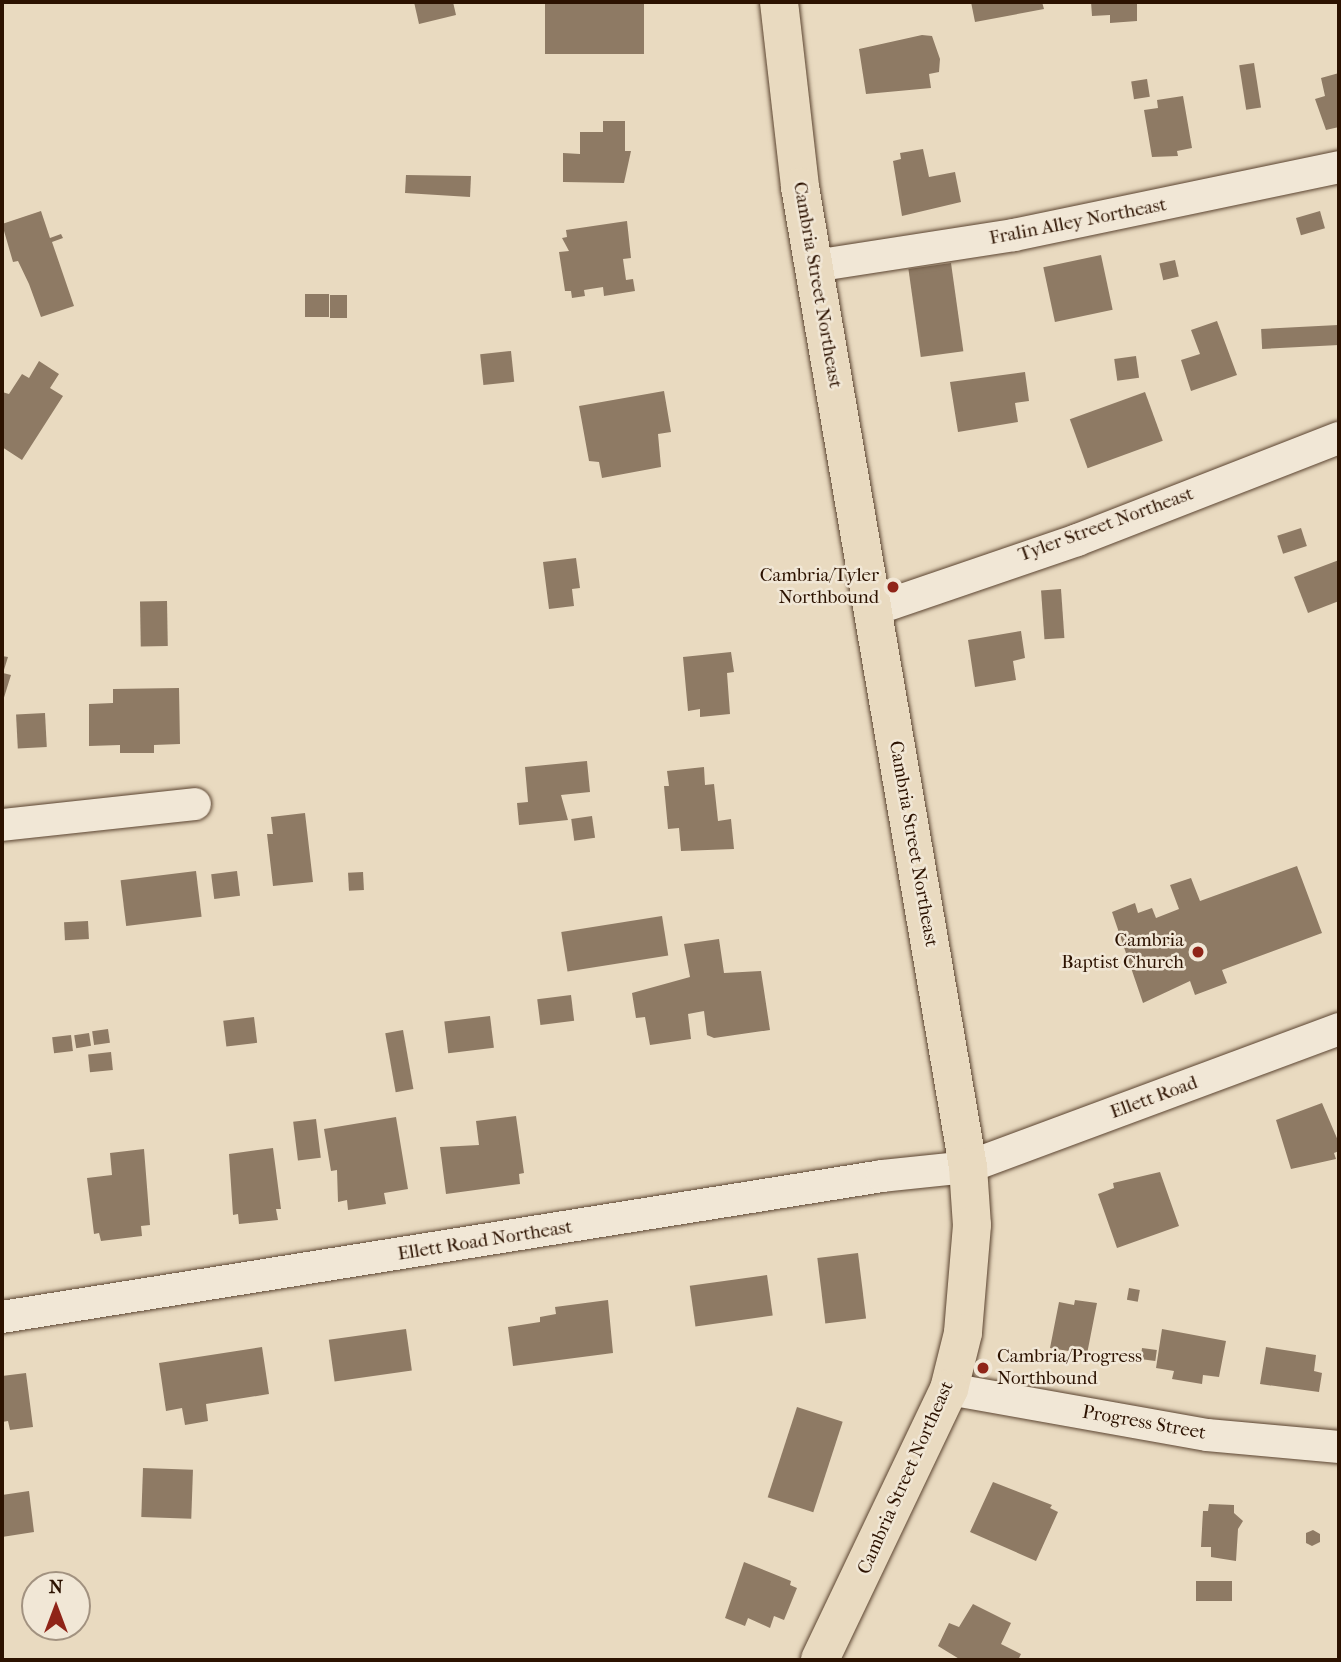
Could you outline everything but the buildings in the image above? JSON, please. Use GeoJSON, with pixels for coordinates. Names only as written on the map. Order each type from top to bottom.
{"type":"FeatureCollection","features":[{"type":"Feature","properties":{"kind":"main road","name":"Cambria Street Northeast"},"geometry":{"type":"LineString","coordinates":[[779,2],[814,266],[968,1167],[969,1280],[949,1389],[820,1660]]}},
{"type":"Feature","properties":{"kind":"street","name":"Fralin Alley Northeast"},"geometry":{"type":"LineString","coordinates":[[814,266],[1014,235],[1339,167]]}},
{"type":"Feature","properties":{"kind":"street","name":"Tyler Street Northeast"},"geometry":{"type":"LineString","coordinates":[[873,610],[1077,540],[1339,438]]}},
{"type":"Feature","properties":{"kind":"street"},"geometry":{"type":"LineString","coordinates":[[2,825],[195,804]]}},
{"type":"Feature","properties":{"kind":"street","name":"Ellett Road"},"geometry":{"type":"LineString","coordinates":[[968,1167],[1339,1030]]}},
{"type":"Feature","properties":{"kind":"street","name":"Ellett Road Northeast"},"geometry":{"type":"LineString","coordinates":[[5,1309],[881,1176],[968,1167]]}},
{"type":"Feature","properties":{"kind":"street","name":"Progress Street"},"geometry":{"type":"LineString","coordinates":[[949,1389],[1208,1434],[1339,1447]]}},
{"type":"Feature","properties":{"kind":"place","name":"Cambria/Tyler Northbound"},"geometry":{"type":"Point","coordinates":[893,587]}},
{"type":"Feature","properties":{"kind":"place","name":"Cambria Baptist Church"},"geometry":{"type":"Point","coordinates":[1198,952]}},
{"type":"Feature","properties":{"kind":"place","name":"Cambria/Progress Northbound"},"geometry":{"type":"Point","coordinates":[983,1368]}}]}
